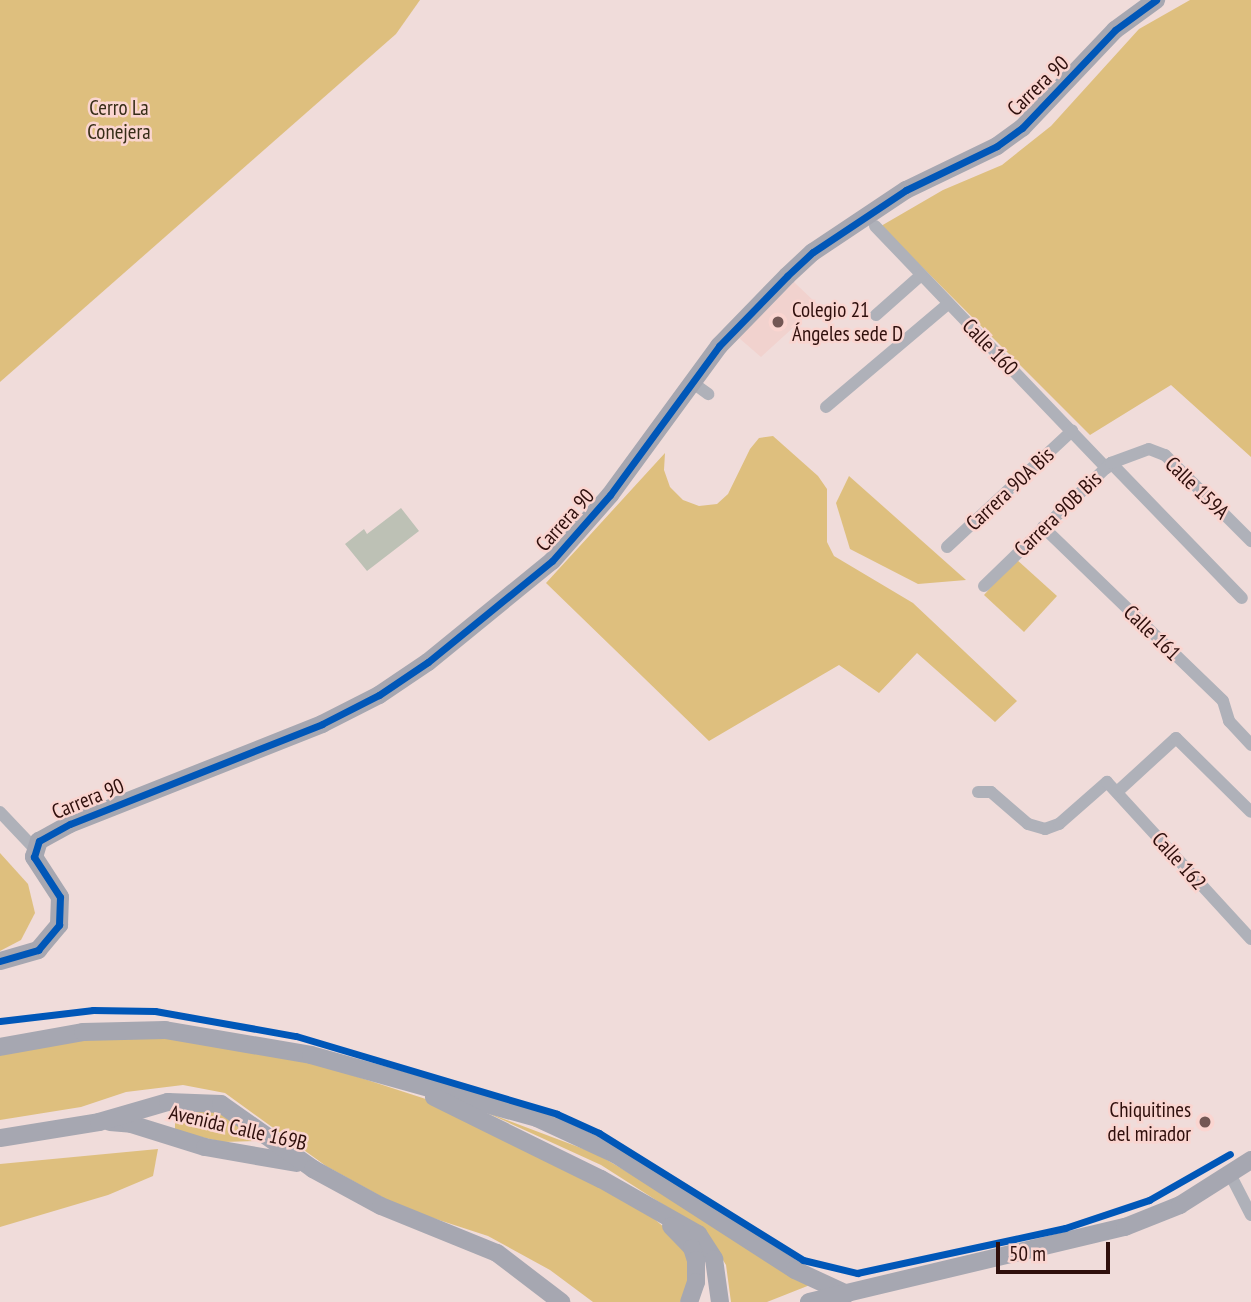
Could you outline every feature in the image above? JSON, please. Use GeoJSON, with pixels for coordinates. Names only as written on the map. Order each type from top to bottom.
{"type":"FeatureCollection","features":[{"type":"Feature","properties":{"kind":"main road","name":"Carrera 90"},"geometry":{"type":"LineString","coordinates":[[34,848],[45,836],[70,824],[322,724],[379,695],[428,662],[552,561],[610,495],[724,340],[813,252],[906,190],[997,146],[1048,105],[1115,30],[1156,0]]}},
{"type":"Feature","properties":{"kind":"main road"},"geometry":{"type":"LineString","coordinates":[[0,961],[38,950],[59,925],[60,897],[38,866],[34,848]]}},
{"type":"Feature","properties":{"kind":"main road"},"geometry":{"type":"LineString","coordinates":[[0,1047],[83,1031],[165,1030],[254,1043],[386,1074],[537,1118],[595,1142],[795,1270],[847,1294]]}},
{"type":"Feature","properties":{"kind":"main road"},"geometry":{"type":"LineString","coordinates":[[386,1074],[601,1179],[698,1234],[716,1266],[720,1302]]}},
{"type":"Feature","properties":{"kind":"main road","name":"Avenida Calle 169B"},"geometry":{"type":"LineString","coordinates":[[99,1122],[168,1102],[214,1101],[242,1115],[313,1169],[381,1206],[497,1253],[545,1287],[561,1302]]}},
{"type":"Feature","properties":{"kind":"main road"},"geometry":{"type":"LineString","coordinates":[[0,1138],[99,1122]]}},
{"type":"Feature","properties":{"kind":"main road","name":"Avenida Calle 169B"},"geometry":{"type":"LineString","coordinates":[[99,1122],[131,1124],[205,1147],[262,1154],[313,1169]]}},
{"type":"Feature","properties":{"kind":"main road"},"geometry":{"type":"LineString","coordinates":[[809,1302],[1125,1227],[1180,1205],[1251,1160]]}},
{"type":"Feature","properties":{"kind":"main road"},"geometry":{"type":"LineString","coordinates":[[601,1179],[672,1227],[692,1248],[697,1271],[689,1302]]}},
{"type":"Feature","properties":{"kind":"main road"},"geometry":{"type":"LineString","coordinates":[[545,1287],[572,1302]]}},
{"type":"Feature","properties":{"kind":"street","name":"Calle 160"},"geometry":{"type":"LineString","coordinates":[[875,226],[1072,432],[1109,465],[1242,598]]}},
{"type":"Feature","properties":{"kind":"street"},"geometry":{"type":"LineString","coordinates":[[876,315],[921,275]]}},
{"type":"Feature","properties":{"kind":"street"},"geometry":{"type":"LineString","coordinates":[[826,407],[948,304]]}},
{"type":"Feature","properties":{"kind":"street"},"geometry":{"type":"LineString","coordinates":[[693,383],[708,394]]}},
{"type":"Feature","properties":{"kind":"street","name":"Carrera 90A Bis"},"geometry":{"type":"LineString","coordinates":[[947,547],[1072,432]]}},
{"type":"Feature","properties":{"kind":"street","name":"Calle 159A"},"geometry":{"type":"LineString","coordinates":[[1137,451],[1149,449],[1165,455],[1251,541]]}},
{"type":"Feature","properties":{"kind":"street","name":"Carrera 90B Bis"},"geometry":{"type":"LineString","coordinates":[[984,586],[1109,465],[1137,451]]}},
{"type":"Feature","properties":{"kind":"street","name":"Calle 161"},"geometry":{"type":"LineString","coordinates":[[1043,527],[1223,701],[1228,721],[1251,746]]}},
{"type":"Feature","properties":{"kind":"street"},"geometry":{"type":"LineString","coordinates":[[1117,792],[1176,738],[1251,813]]}},
{"type":"Feature","properties":{"kind":"street","name":"Calle 162"},"geometry":{"type":"LineString","coordinates":[[978,792],[991,792],[1028,824],[1045,829],[1059,824],[1107,782],[1251,939]]}},
{"type":"Feature","properties":{"kind":"street"},"geometry":{"type":"LineString","coordinates":[[0,812],[34,848]]}},
{"type":"Feature","properties":{"kind":"street"},"geometry":{"type":"LineString","coordinates":[[1230,1174],[1251,1215]]}},
{"type":"Feature","properties":{"kind":"shaded area","name":"Colegio 21 Ángeles sede D"},"geometry":{"type":"Polygon","coordinates":[[[794,282],[818,305],[761,357],[739,338],[794,282]]]}},
{"type":"Feature","properties":{"kind":"green space","name":"Cerro La Conejera"},"geometry":{"type":"Polygon","coordinates":[[[0,0],[420,0],[396,34],[0,382],[0,0]]]}},
{"type":"Feature","properties":{"kind":"green space"},"geometry":{"type":"Polygon","coordinates":[[[1190,0],[1251,0],[1251,457],[1171,385],[1090,435],[881,226],[943,190],[1002,165],[1051,126],[1139,29],[1190,0]]]}},
{"type":"Feature","properties":{"kind":"green space"},"geometry":{"type":"Polygon","coordinates":[[[773,436],[818,476],[827,489],[827,542],[834,556],[913,603],[1017,701],[995,722],[917,653],[879,693],[839,665],[709,741],[546,583],[665,453],[664,470],[670,487],[683,500],[699,506],[717,504],[728,494],[750,449],[759,438],[773,436]]]}},
{"type":"Feature","properties":{"kind":"green space"},"geometry":{"type":"Polygon","coordinates":[[[849,476],[966,580],[918,584],[850,549],[836,503],[849,476]]]}},
{"type":"Feature","properties":{"kind":"green space"},"geometry":{"type":"Polygon","coordinates":[[[1016,559],[1057,596],[1024,632],[984,595],[1016,559]]]}},
{"type":"Feature","properties":{"kind":"green space"},"geometry":{"type":"Polygon","coordinates":[[[0,853],[28,884],[35,913],[21,940],[0,951],[0,853]]]}},
{"type":"Feature","properties":{"kind":"green space"},"geometry":{"type":"Polygon","coordinates":[[[98,1031],[278,1051],[435,1102],[646,1212],[684,1244],[691,1268],[688,1291],[680,1302],[593,1302],[550,1270],[488,1236],[402,1208],[326,1166],[225,1093],[183,1085],[126,1092],[81,1107],[0,1120],[0,1050],[98,1031]]]}},
{"type":"Feature","properties":{"kind":"green space"},"geometry":{"type":"Polygon","coordinates":[[[208,1108],[222,1110],[253,1133],[256,1141],[223,1142],[175,1131],[175,1118],[208,1108]]]}},
{"type":"Feature","properties":{"kind":"green space"},"geometry":{"type":"Polygon","coordinates":[[[483,1111],[597,1154],[815,1283],[767,1302],[731,1302],[726,1265],[706,1232],[601,1165],[483,1111]]]}},
{"type":"Feature","properties":{"kind":"green space"},"geometry":{"type":"Polygon","coordinates":[[[158,1149],[153,1176],[108,1195],[0,1227],[0,1164],[158,1149]]]}},
{"type":"Feature","properties":{"kind":"building"},"geometry":{"type":"Polygon","coordinates":[[[401,508],[419,531],[367,571],[345,544],[364,529],[367,534],[401,508]]]}},
{"type":"Feature","properties":{"kind":"cycle path"},"geometry":{"type":"LineString","coordinates":[[0,961],[38,950],[59,925],[60,897],[34,857],[39,841],[70,824],[322,724],[379,695],[428,662],[552,561],[610,495],[719,346],[813,252],[906,190],[997,146],[1022,128],[1115,30],[1156,0]]}},
{"type":"Feature","properties":{"kind":"cycle path"},"geometry":{"type":"LineString","coordinates":[[0,1021],[93,1010],[155,1011],[296,1036],[557,1114],[599,1133],[803,1260],[857,1273],[1065,1228],[1149,1200],[1230,1154]]}},
{"type":"Feature","properties":{"kind":"place","name":"Colegio 21 Ángeles sede D"},"geometry":{"type":"Point","coordinates":[778,322]}},
{"type":"Feature","properties":{"kind":"place","name":"Chiquitines del mirador"},"geometry":{"type":"Point","coordinates":[1205,1122]}}]}
